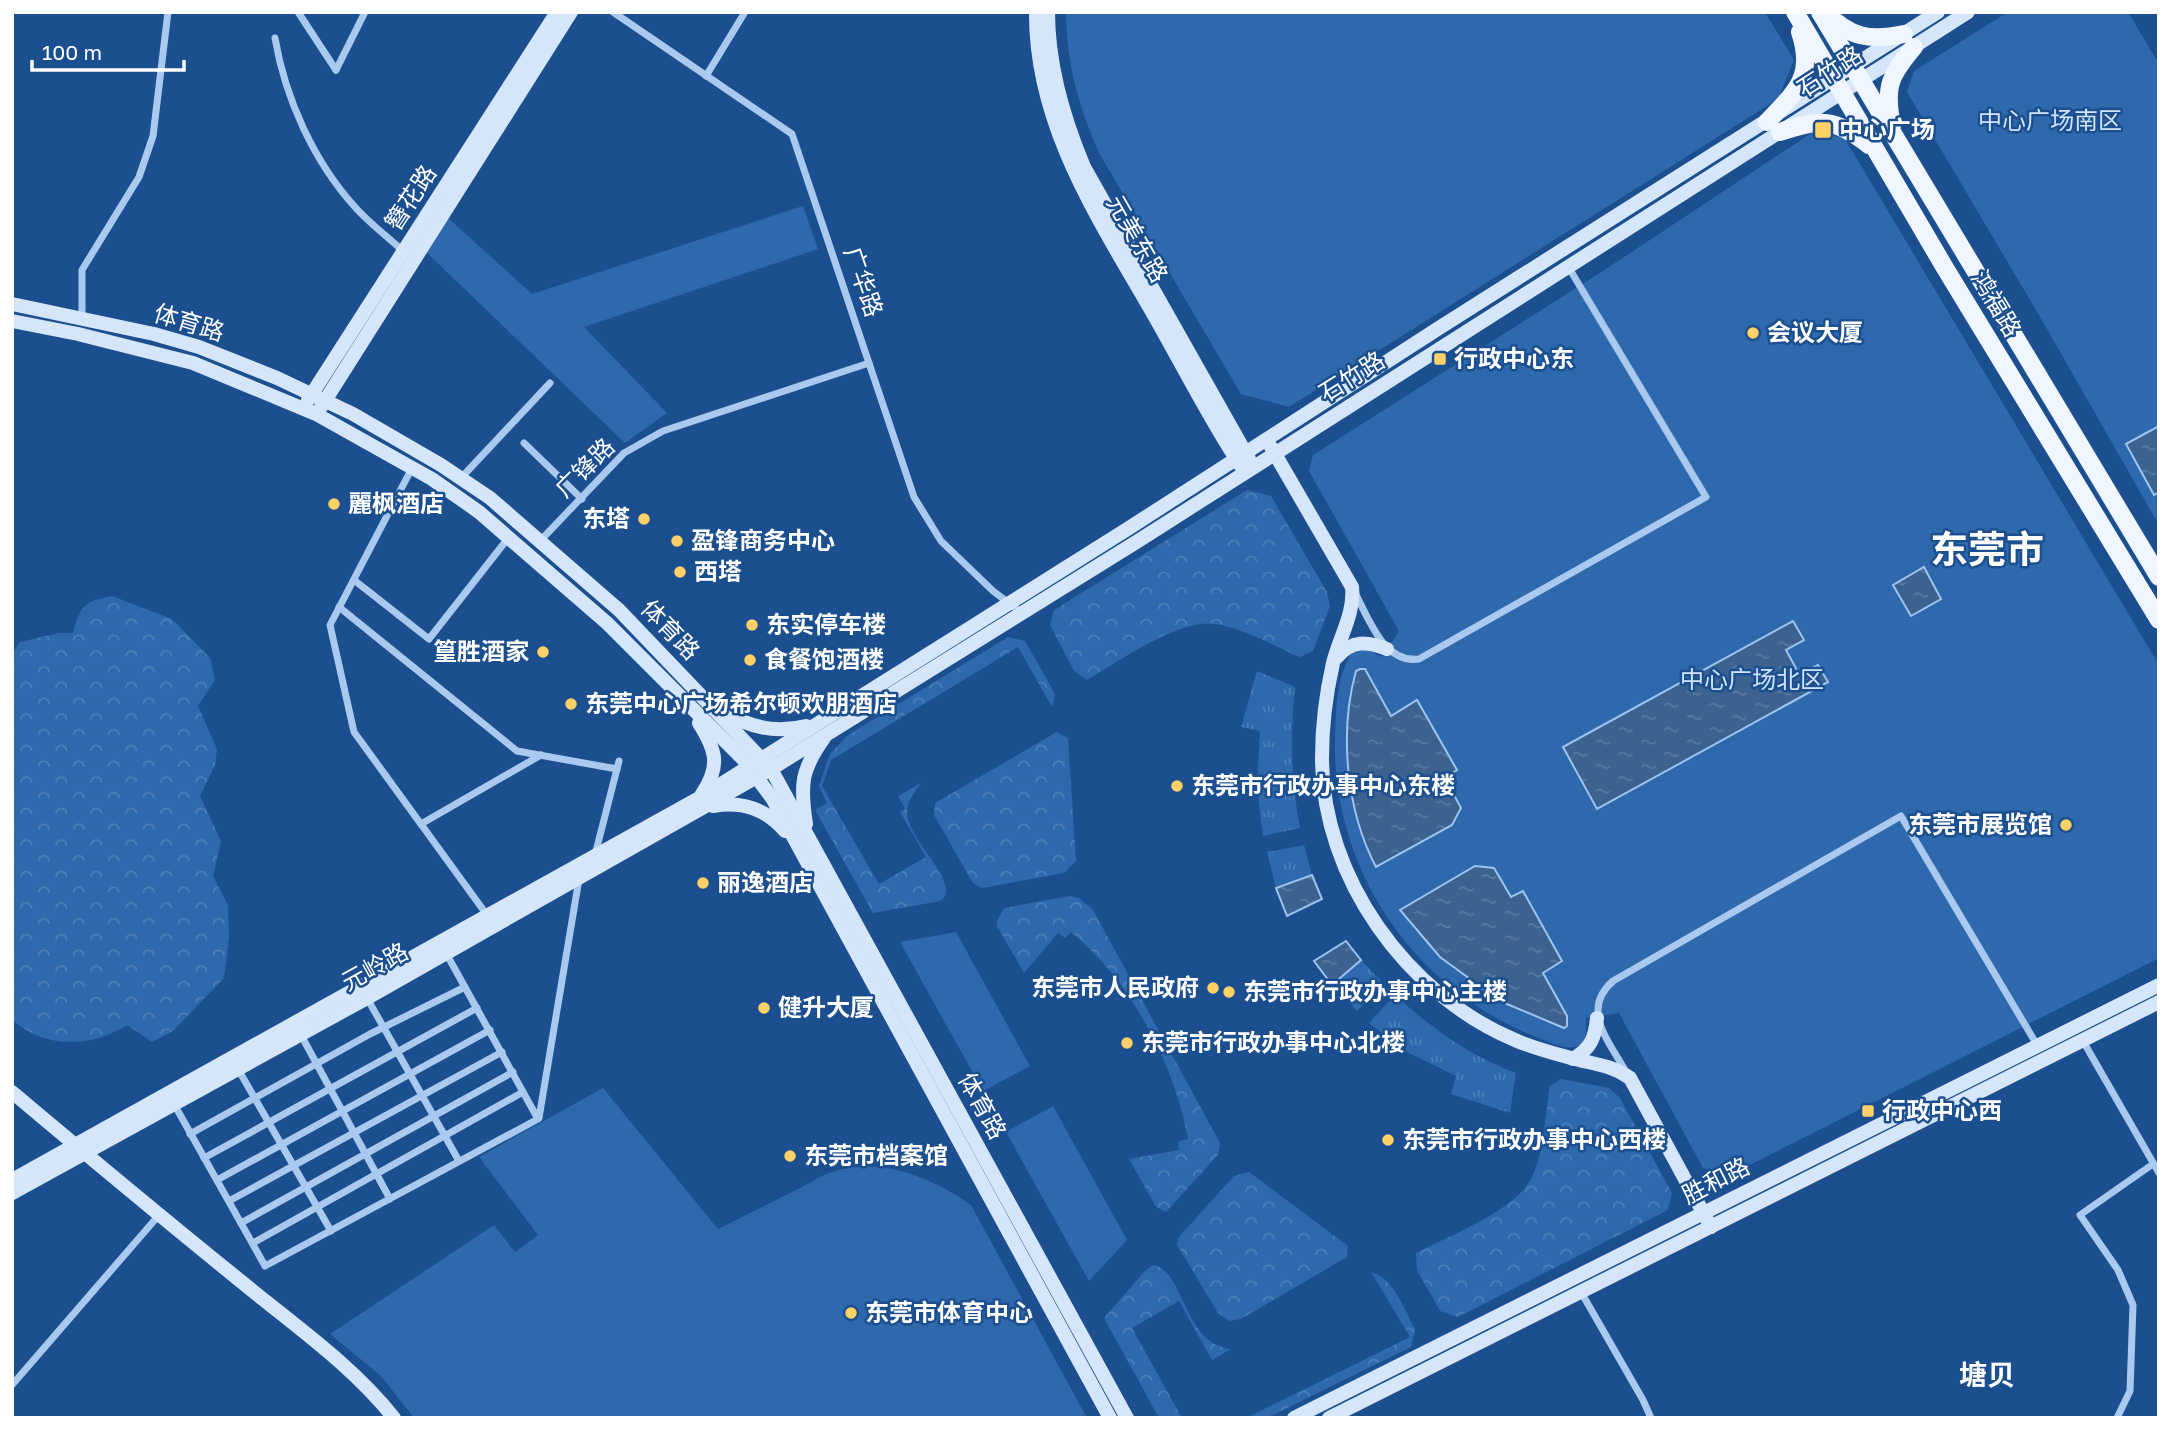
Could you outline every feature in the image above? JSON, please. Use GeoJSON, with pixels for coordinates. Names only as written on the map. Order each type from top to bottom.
{"type":"FeatureCollection","features":[{"type":"Feature","properties":{"kind":"main road","name":"鸿福路"},"geometry":{"type":"LineString","coordinates":[[1794,12],[2159,620]]}},
{"type":"Feature","properties":{"kind":"main road"},"geometry":{"type":"LineString","coordinates":[[1773,127],[1806,70],[1804,46],[1794,12]]}},
{"type":"Feature","properties":{"kind":"main road","name":"鸿福路"},"geometry":{"type":"LineString","coordinates":[[1820,12],[2159,577]]}},
{"type":"Feature","properties":{"kind":"main road"},"geometry":{"type":"LineString","coordinates":[[1826,12],[1857,36],[1909,40],[1889,84],[1888,106],[1895,139]]}},
{"type":"Feature","properties":{"kind":"main road"},"geometry":{"type":"LineString","coordinates":[[1773,127],[1826,121],[1850,131],[1877,151]]}},
{"type":"Feature","properties":{"kind":"street"},"geometry":{"type":"LineString","coordinates":[[82,319],[82,270],[139,177],[153,136],[168,12]]}},
{"type":"Feature","properties":{"kind":"street"},"geometry":{"type":"LineString","coordinates":[[298,12],[336,70],[365,12]]}},
{"type":"Feature","properties":{"kind":"street","name":"簪花路"},"geometry":{"type":"LineString","coordinates":[[310,411],[404,251],[556,12]]}},
{"type":"Feature","properties":{"kind":"street","name":"簪花路"},"geometry":{"type":"LineString","coordinates":[[318,397],[571,12]]}},
{"type":"Feature","properties":{"kind":"street","name":"广华路"},"geometry":{"type":"LineString","coordinates":[[613,12],[792,134],[915,497],[929,525],[941,541],[993,591],[1022,612]]}},
{"type":"Feature","properties":{"kind":"street"},"geometry":{"type":"LineString","coordinates":[[706,76],[744,12]]}},
{"type":"Feature","properties":{"kind":"street","name":"元美东路"},"geometry":{"type":"LineString","coordinates":[[1036,12],[1039,56],[1052,118],[1074,172],[1249,469]]}},
{"type":"Feature","properties":{"kind":"street","name":"元美东路"},"geometry":{"type":"LineString","coordinates":[[1048,12],[1051,55],[1057,86],[1064,115],[1084,167],[1241,456]]}},
{"type":"Feature","properties":{"kind":"street","name":"石竹路"},"geometry":{"type":"LineString","coordinates":[[1909,40],[1938,12]]}},
{"type":"Feature","properties":{"kind":"street","name":"石竹路"},"geometry":{"type":"LineString","coordinates":[[760,768],[1009,602],[1266,440],[1909,40],[1968,12]]}},
{"type":"Feature","properties":{"kind":"street"},"geometry":{"type":"LineString","coordinates":[[275,38],[280,68],[303,125],[327,171],[355,208],[404,251]]}},
{"type":"Feature","properties":{"kind":"street","name":"石竹路"},"geometry":{"type":"LineString","coordinates":[[822,728],[1022,612],[1569,268],[1773,127]]}},
{"type":"Feature","properties":{"kind":"street"},"geometry":{"type":"LineString","coordinates":[[1334,661],[1343,650],[1355,643],[1373,643],[1403,660],[1419,659],[1706,497],[1569,268]]}},
{"type":"Feature","properties":{"kind":"street","name":"体育路"},"geometry":{"type":"LineString","coordinates":[[12,304],[154,334],[199,347],[318,397],[396,438],[490,498],[619,610],[702,695],[760,768],[1127,1418]]}},
{"type":"Feature","properties":{"kind":"street","name":"体育路"},"geometry":{"type":"LineString","coordinates":[[12,321],[194,363],[310,411],[412,468],[479,512],[509,537],[607,623],[690,706],[760,768]]}},
{"type":"Feature","properties":{"kind":"street","name":"广锋路"},"geometry":{"type":"LineString","coordinates":[[540,541],[624,453],[663,432],[869,363]]}},
{"type":"Feature","properties":{"kind":"street"},"geometry":{"type":"LineString","coordinates":[[461,479],[550,383]]}},
{"type":"Feature","properties":{"kind":"street"},"geometry":{"type":"LineString","coordinates":[[1266,440],[1387,649]]}},
{"type":"Feature","properties":{"kind":"street"},"geometry":{"type":"LineString","coordinates":[[524,443],[582,499]]}},
{"type":"Feature","properties":{"kind":"street"},"geometry":{"type":"LineString","coordinates":[[412,468],[330,625],[354,732],[488,916]]}},
{"type":"Feature","properties":{"kind":"street"},"geometry":{"type":"LineString","coordinates":[[354,580],[429,639],[509,537]]}},
{"type":"Feature","properties":{"kind":"street"},"geometry":{"type":"LineString","coordinates":[[1352,587],[1351,607],[1334,661],[1323,718],[1322,760],[1324,793],[1333,830],[1342,859],[1363,901],[1409,965],[1453,1004],[1480,1022],[1513,1039],[1573,1059],[1612,1067],[1630,1078]]}},
{"type":"Feature","properties":{"kind":"street"},"geometry":{"type":"LineString","coordinates":[[339,607],[517,751],[618,765],[594,857]]}},
{"type":"Feature","properties":{"kind":"street"},"geometry":{"type":"LineString","coordinates":[[702,695],[728,714],[751,725],[771,730],[822,728],[806,764],[802,781],[801,839]]}},
{"type":"Feature","properties":{"kind":"street"},"geometry":{"type":"LineString","coordinates":[[690,706],[715,755],[714,771],[702,803],[742,804],[758,809],[801,839]]}},
{"type":"Feature","properties":{"kind":"street"},"geometry":{"type":"LineString","coordinates":[[421,824],[541,755]]}},
{"type":"Feature","properties":{"kind":"street","name":"元岭路"},"geometry":{"type":"LineString","coordinates":[[12,1180],[174,1104],[301,1035],[579,879],[760,768]]}},
{"type":"Feature","properties":{"kind":"street","name":"元岭路"},"geometry":{"type":"LineString","coordinates":[[12,1193],[80,1149],[488,916],[594,857],[702,803]]}},
{"type":"Feature","properties":{"kind":"street"},"geometry":{"type":"LineString","coordinates":[[1573,1059],[1588,1049],[1593,1041],[1599,997],[1613,981],[1901,817],[2038,1046]]}},
{"type":"Feature","properties":{"kind":"street","name":"体育路"},"geometry":{"type":"LineString","coordinates":[[801,839],[1110,1418]]}},
{"type":"Feature","properties":{"kind":"street"},"geometry":{"type":"LineString","coordinates":[[538,1119],[579,879]]}},
{"type":"Feature","properties":{"kind":"street"},"geometry":{"type":"LineString","coordinates":[[446,954],[538,1119]]}},
{"type":"Feature","properties":{"kind":"street","name":"胜和路"},"geometry":{"type":"LineString","coordinates":[[1294,1418],[2159,985]]}},
{"type":"Feature","properties":{"kind":"street"},"geometry":{"type":"LineString","coordinates":[[190,1134],[384,1027],[465,987]]}},
{"type":"Feature","properties":{"kind":"street"},"geometry":{"type":"LineString","coordinates":[[367,998],[459,1161]]}},
{"type":"Feature","properties":{"kind":"street","name":"胜和路"},"geometry":{"type":"LineString","coordinates":[[1329,1418],[2159,1002]]}},
{"type":"Feature","properties":{"kind":"street"},"geometry":{"type":"LineString","coordinates":[[204,1158],[477,1008]]}},
{"type":"Feature","properties":{"kind":"street"},"geometry":{"type":"LineString","coordinates":[[1597,1018],[1710,1227]]}},
{"type":"Feature","properties":{"kind":"street"},"geometry":{"type":"LineString","coordinates":[[217,1180],[490,1030]]}},
{"type":"Feature","properties":{"kind":"street"},"geometry":{"type":"LineString","coordinates":[[301,1035],[390,1199]]}},
{"type":"Feature","properties":{"kind":"street"},"geometry":{"type":"LineString","coordinates":[[2083,1041],[2159,1173]]}},
{"type":"Feature","properties":{"kind":"street"},"geometry":{"type":"LineString","coordinates":[[229,1201],[502,1052]]}},
{"type":"Feature","properties":{"kind":"street"},"geometry":{"type":"LineString","coordinates":[[238,1069],[331,1231]]}},
{"type":"Feature","properties":{"kind":"street"},"geometry":{"type":"LineString","coordinates":[[241,1223],[513,1072]]}},
{"type":"Feature","properties":{"kind":"street"},"geometry":{"type":"LineString","coordinates":[[253,1243],[523,1091]]}},
{"type":"Feature","properties":{"kind":"street"},"geometry":{"type":"LineString","coordinates":[[12,1092],[318,1344],[359,1380],[394,1418]]}},
{"type":"Feature","properties":{"kind":"street"},"geometry":{"type":"LineString","coordinates":[[174,1104],[265,1266],[538,1119]]}},
{"type":"Feature","properties":{"kind":"street"},"geometry":{"type":"LineString","coordinates":[[2117,1418],[2130,1391],[2133,1305],[2119,1270],[2080,1215],[2153,1164]]}},
{"type":"Feature","properties":{"kind":"street"},"geometry":{"type":"LineString","coordinates":[[12,1385],[159,1215]]}},
{"type":"Feature","properties":{"kind":"street"},"geometry":{"type":"LineString","coordinates":[[1581,1292],[1651,1418]]}},
{"type":"Feature","properties":{"kind":"green space"},"geometry":{"type":"Polygon","coordinates":[[[1066,12],[1765,12],[1794,60],[1778,99],[1289,407],[1241,394],[1099,153],[1075,84],[1068,49],[1066,12]]]}},
{"type":"Feature","properties":{"kind":"green space","name":"中心广场南区"},"geometry":{"type":"Polygon","coordinates":[[[2008,12],[2128,12],[2159,64],[2159,525],[1907,92],[1914,71],[2008,12]]]}},
{"type":"Feature","properties":{"kind":"green space","name":"中心广场北区"},"geometry":{"type":"Polygon","coordinates":[[[1816,130],[1845,139],[2159,665],[2159,958],[1726,1177],[1703,1168],[1619,1013],[1586,1018],[1585,1037],[1575,1047],[1562,1046],[1536,1037],[1492,1015],[1452,988],[1417,955],[1388,917],[1364,876],[1347,831],[1337,784],[1335,724],[1340,681],[1352,652],[1366,649],[1382,657],[1399,631],[1309,471],[1313,455],[1606,269],[1816,130]]]}},
{"type":"Feature","properties":{"kind":"green space"},"geometry":{"type":"Polygon","coordinates":[[[803,206],[818,249],[584,327],[667,413],[625,443],[426,252],[448,218],[532,294],[803,206]]]}},
{"type":"Feature","properties":{"kind":"green space"},"geometry":{"type":"Polygon","coordinates":[[[1247,490],[1271,496],[1327,592],[1330,606],[1313,651],[1300,657],[1235,629],[1199,624],[1149,643],[1087,680],[1074,671],[1050,625],[1054,610],[1247,490]]]}},
{"type":"Feature","properties":{"kind":"green space"},"geometry":{"type":"Polygon","coordinates":[[[112,596],[172,619],[210,658],[215,680],[198,706],[217,749],[215,765],[200,796],[221,841],[213,876],[228,905],[229,936],[224,978],[173,1031],[152,1042],[127,1025],[99,1038],[69,1042],[39,1036],[12,1020],[12,654],[20,642],[59,633],[73,633],[85,606],[112,596]]]}},
{"type":"Feature","properties":{"kind":"green space"},"geometry":{"type":"Polygon","coordinates":[[[1008,637],[1025,641],[1055,694],[1052,707],[1018,647],[831,760],[822,786],[879,884],[926,857],[900,812],[905,809],[898,796],[921,783],[908,805],[909,822],[941,875],[946,892],[937,902],[873,913],[815,810],[827,803],[819,786],[830,754],[848,735],[1008,637]]]}},
{"type":"Feature","properties":{"kind":"green space"},"geometry":{"type":"Polygon","coordinates":[[[1257,671],[1295,687],[1292,758],[1300,828],[1263,836],[1257,787],[1260,731],[1241,727],[1257,671]]]}},
{"type":"Feature","properties":{"kind":"green space"},"geometry":{"type":"Polygon","coordinates":[[[1057,732],[1068,738],[1076,861],[1064,873],[982,888],[973,883],[934,815],[935,803],[1057,732]]]}},
{"type":"Feature","properties":{"kind":"green space"},"geometry":{"type":"Polygon","coordinates":[[[1304,845],[1312,875],[1276,888],[1267,852],[1304,845]]]}},
{"type":"Feature","properties":{"kind":"green space"},"geometry":{"type":"Polygon","coordinates":[[[1070,896],[1079,898],[1093,910],[1220,1143],[1218,1155],[1166,1212],[1156,1207],[1129,1159],[1179,1150],[1178,1141],[1188,1139],[1170,1075],[1144,1021],[1111,972],[1071,932],[1065,938],[1058,933],[1024,973],[997,926],[1004,908],[1070,896]]]}},
{"type":"Feature","properties":{"kind":"green space"},"geometry":{"type":"Polygon","coordinates":[[[956,932],[1030,1066],[983,1091],[900,942],[956,932]]]}},
{"type":"Feature","properties":{"kind":"green space"},"geometry":{"type":"Polygon","coordinates":[[[1361,960],[1383,983],[1357,1011],[1332,985],[1361,960]]]}},
{"type":"Feature","properties":{"kind":"green space"},"geometry":{"type":"Polygon","coordinates":[[[1395,995],[1452,1040],[1516,1073],[1510,1113],[1451,1094],[1456,1076],[1405,1051],[1369,1023],[1395,995]]]}},
{"type":"Feature","properties":{"kind":"green space"},"geometry":{"type":"Polygon","coordinates":[[[1561,1079],[1609,1088],[1620,1098],[1672,1193],[1668,1210],[1458,1317],[1440,1311],[1417,1270],[1416,1253],[1497,1211],[1524,1189],[1532,1177],[1539,1156],[1550,1086],[1561,1079]]]}},
{"type":"Feature","properties":{"kind":"green space","name":"东莞市体育中心"},"geometry":{"type":"Polygon","coordinates":[[[603,1088],[718,1229],[825,1175],[866,1166],[922,1178],[971,1205],[1087,1418],[414,1418],[381,1376],[330,1334],[494,1225],[515,1252],[538,1235],[479,1157],[603,1088]]]}},
{"type":"Feature","properties":{"kind":"green space"},"geometry":{"type":"Polygon","coordinates":[[[1053,1106],[1127,1240],[1089,1281],[1006,1132],[1053,1106]]]}},
{"type":"Feature","properties":{"kind":"green space"},"geometry":{"type":"Polygon","coordinates":[[[1249,1172],[1348,1246],[1347,1257],[1241,1319],[1229,1321],[1218,1313],[1177,1245],[1178,1238],[1234,1176],[1249,1172]]]}},
{"type":"Feature","properties":{"kind":"green space"},"geometry":{"type":"Polygon","coordinates":[[[1153,1265],[1172,1279],[1193,1321],[1203,1334],[1215,1344],[1231,1349],[1212,1360],[1179,1301],[1132,1328],[1182,1418],[1159,1418],[1104,1318],[1153,1265]]]}},
{"type":"Feature","properties":{"kind":"green space"},"geometry":{"type":"Polygon","coordinates":[[[1371,1272],[1379,1275],[1392,1287],[1402,1304],[1415,1329],[1411,1347],[1267,1418],[1246,1418],[1410,1337],[1371,1272]]]}},
{"type":"Feature","properties":{"kind":"water"},"geometry":{"type":"Polygon","coordinates":[[[2159,426],[2159,492],[2154,495],[2126,444],[2159,426]]]}},
{"type":"Feature","properties":{"kind":"water"},"geometry":{"type":"Polygon","coordinates":[[[1924,567],[1941,599],[1911,616],[1893,585],[1924,567]]]}},
{"type":"Feature","properties":{"kind":"water"},"geometry":{"type":"Polygon","coordinates":[[[1793,621],[1804,640],[1786,650],[1799,674],[1818,665],[1828,682],[1597,809],[1563,747],[1793,621]]]}},
{"type":"Feature","properties":{"kind":"water"},"geometry":{"type":"Polygon","coordinates":[[[1365,669],[1391,716],[1417,700],[1457,770],[1445,778],[1461,808],[1452,825],[1376,867],[1358,821],[1348,771],[1348,719],[1356,671],[1365,669]]]}},
{"type":"Feature","properties":{"kind":"water"},"geometry":{"type":"Polygon","coordinates":[[[1475,866],[1494,868],[1511,897],[1523,891],[1562,961],[1543,973],[1567,1016],[1567,1026],[1564,1028],[1507,1004],[1485,990],[1440,957],[1400,910],[1475,866]]]}},
{"type":"Feature","properties":{"kind":"water"},"geometry":{"type":"Polygon","coordinates":[[[1312,875],[1322,899],[1287,916],[1276,888],[1312,875]]]}},
{"type":"Feature","properties":{"kind":"water"},"geometry":{"type":"Polygon","coordinates":[[[1346,941],[1361,960],[1332,985],[1314,961],[1346,941]]]}},
{"type":"Feature","properties":{"kind":"place","name":"中心广场"},"geometry":{"type":"Point","coordinates":[1823,130]}},
{"type":"Feature","properties":{"kind":"place","name":"会议大厦"},"geometry":{"type":"Point","coordinates":[1753,333]}},
{"type":"Feature","properties":{"kind":"place","name":"行政中心东"},"geometry":{"type":"Point","coordinates":[1440,359]}},
{"type":"Feature","properties":{"kind":"place","name":"麗枫酒店"},"geometry":{"type":"Point","coordinates":[334,504]}},
{"type":"Feature","properties":{"kind":"place","name":"东塔"},"geometry":{"type":"Point","coordinates":[644,519]}},
{"type":"Feature","properties":{"kind":"place","name":"盈锋商务中心"},"geometry":{"type":"Point","coordinates":[677,541]}},
{"type":"Feature","properties":{"kind":"place","name":"西塔"},"geometry":{"type":"Point","coordinates":[680,572]}},
{"type":"Feature","properties":{"kind":"place","name":"东实停车楼"},"geometry":{"type":"Point","coordinates":[752,625]}},
{"type":"Feature","properties":{"kind":"place","name":"篁胜酒家"},"geometry":{"type":"Point","coordinates":[543,652]}},
{"type":"Feature","properties":{"kind":"place","name":"食餐饱酒楼"},"geometry":{"type":"Point","coordinates":[750,660]}},
{"type":"Feature","properties":{"kind":"place","name":"东莞中心广场希尔顿欢朋酒店"},"geometry":{"type":"Point","coordinates":[571,704]}},
{"type":"Feature","properties":{"kind":"place","name":"东莞市行政办事中心东楼"},"geometry":{"type":"Point","coordinates":[1177,786]}},
{"type":"Feature","properties":{"kind":"place","name":"东莞市展览馆"},"geometry":{"type":"Point","coordinates":[2066,825]}},
{"type":"Feature","properties":{"kind":"place","name":"丽逸酒店"},"geometry":{"type":"Point","coordinates":[703,883]}},
{"type":"Feature","properties":{"kind":"place","name":"东莞市人民政府"},"geometry":{"type":"Point","coordinates":[1213,988]}},
{"type":"Feature","properties":{"kind":"place","name":"东莞市行政办事中心主楼"},"geometry":{"type":"Point","coordinates":[1229,992]}},
{"type":"Feature","properties":{"kind":"place","name":"健升大厦"},"geometry":{"type":"Point","coordinates":[764,1008]}},
{"type":"Feature","properties":{"kind":"place","name":"东莞市行政办事中心北楼"},"geometry":{"type":"Point","coordinates":[1127,1043]}},
{"type":"Feature","properties":{"kind":"place","name":"行政中心西"},"geometry":{"type":"Point","coordinates":[1868,1111]}},
{"type":"Feature","properties":{"kind":"place","name":"东莞市行政办事中心西楼"},"geometry":{"type":"Point","coordinates":[1388,1140]}},
{"type":"Feature","properties":{"kind":"place","name":"东莞市档案馆"},"geometry":{"type":"Point","coordinates":[790,1156]}},
{"type":"Feature","properties":{"kind":"place","name":"东莞市体育中心"},"geometry":{"type":"Point","coordinates":[851,1313]}},
{"type":"Feature","properties":{"kind":"district","name":"东莞市"},"geometry":{"type":"Point","coordinates":[1987,550]}},
{"type":"Feature","properties":{"kind":"district","name":"塘贝"},"geometry":{"type":"Point","coordinates":[1987,1375]}}]}
